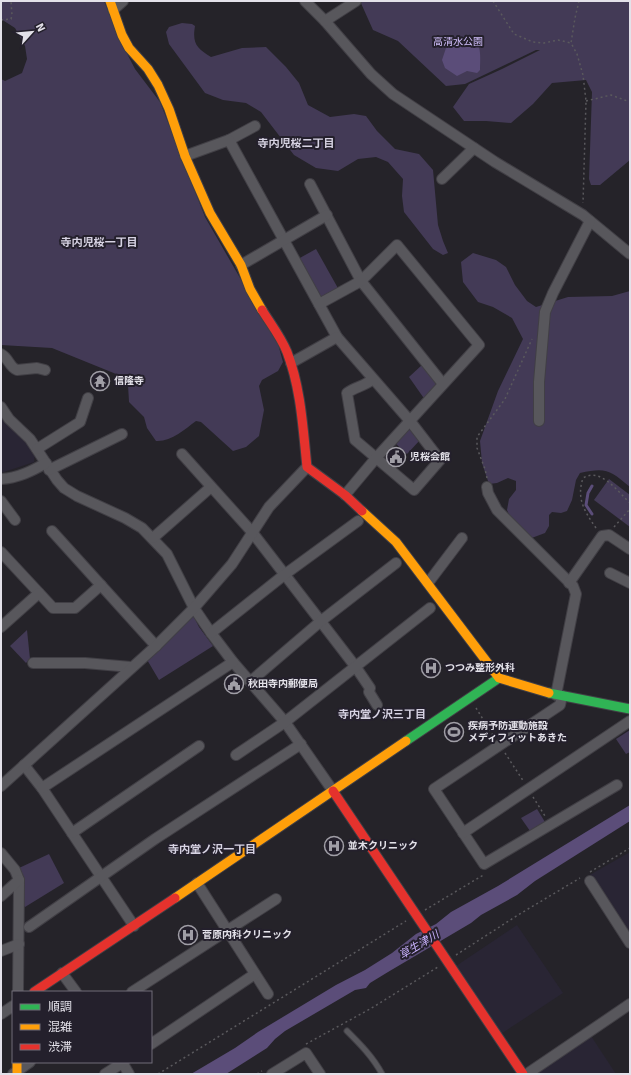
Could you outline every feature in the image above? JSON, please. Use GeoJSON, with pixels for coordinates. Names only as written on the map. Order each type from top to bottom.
{"type":"FeatureCollection","features":[{"type":"Feature","properties":{"kind":"street"},"geometry":{"type":"LineString","coordinates":[[123,1],[112,5],[122,35],[129,48],[148,69],[158,85],[169,109],[185,156],[210,213],[241,265],[250,289],[286,350],[298,390],[307,467],[344,495],[396,542],[499,678],[559,696],[630,709]]}},
{"type":"Feature","properties":{"kind":"street"},"geometry":{"type":"LineString","coordinates":[[305,1],[325,21],[370,74],[393,94],[474,148],[586,218],[630,254]]}},
{"type":"Feature","properties":{"kind":"street"},"geometry":{"type":"LineString","coordinates":[[325,21],[356,1]]}},
{"type":"Feature","properties":{"kind":"street"},"geometry":{"type":"LineString","coordinates":[[185,156],[229,140],[255,126]]}},
{"type":"Feature","properties":{"kind":"street"},"geometry":{"type":"LineString","coordinates":[[229,140],[337,337],[410,421],[440,460],[414,490],[355,440],[347,393],[352,389],[367,384],[373,380]]}},
{"type":"Feature","properties":{"kind":"street"},"geometry":{"type":"LineString","coordinates":[[442,178],[474,148]]}},
{"type":"Feature","properties":{"kind":"street"},"geometry":{"type":"LineString","coordinates":[[310,184],[361,281],[443,384]]}},
{"type":"Feature","properties":{"kind":"street"},"geometry":{"type":"LineString","coordinates":[[241,265],[327,215]]}},
{"type":"Feature","properties":{"kind":"street"},"geometry":{"type":"LineString","coordinates":[[539,421],[539,382],[545,312],[586,218]]}},
{"type":"Feature","properties":{"kind":"street"},"geometry":{"type":"LineString","coordinates":[[319,304],[361,281],[397,245],[479,345],[344,495]]}},
{"type":"Feature","properties":{"kind":"street"},"geometry":{"type":"LineString","coordinates":[[291,363],[337,337]]}},
{"type":"Feature","properties":{"kind":"street"},"geometry":{"type":"LineString","coordinates":[[1,354],[6,357],[12,367],[17,370],[37,368],[45,370]]}},
{"type":"Feature","properties":{"kind":"street"},"geometry":{"type":"LineString","coordinates":[[37,449],[80,422],[88,398]]}},
{"type":"Feature","properties":{"kind":"street"},"geometry":{"type":"LineString","coordinates":[[1,407],[9,419],[30,439],[57,480],[70,492],[125,518],[142,528],[167,554],[194,608],[211,633],[233,662],[251,680],[301,744],[446,962],[523,1074]]}},
{"type":"Feature","properties":{"kind":"street"},"geometry":{"type":"LineString","coordinates":[[1,479],[13,478],[48,466],[122,434]]}},
{"type":"Feature","properties":{"kind":"street"},"geometry":{"type":"LineString","coordinates":[[182,454],[252,532],[355,666],[370,688],[369,692],[378,705]]}},
{"type":"Feature","properties":{"kind":"street"},"geometry":{"type":"LineString","coordinates":[[1,786],[156,646],[194,608],[232,564],[269,507],[307,467]]}},
{"type":"Feature","properties":{"kind":"street"},"geometry":{"type":"LineString","coordinates":[[153,538],[211,487]]}},
{"type":"Feature","properties":{"kind":"street"},"geometry":{"type":"LineString","coordinates":[[487,487],[488,493],[497,510],[573,586],[576,594],[559,696],[560,705],[434,789],[484,864],[617,785]]}},
{"type":"Feature","properties":{"kind":"street"},"geometry":{"type":"LineString","coordinates":[[1,501],[15,520]]}},
{"type":"Feature","properties":{"kind":"street"},"geometry":{"type":"LineString","coordinates":[[211,633],[284,575],[358,521]]}},
{"type":"Feature","properties":{"kind":"street"},"geometry":{"type":"LineString","coordinates":[[52,531],[100,586],[156,646]]}},
{"type":"Feature","properties":{"kind":"street"},"geometry":{"type":"LineString","coordinates":[[569,583],[602,536],[609,535],[630,549]]}},
{"type":"Feature","properties":{"kind":"street"},"geometry":{"type":"LineString","coordinates":[[428,583],[462,538]]}},
{"type":"Feature","properties":{"kind":"street"},"geometry":{"type":"LineString","coordinates":[[1,552],[53,608],[75,608],[100,586]]}},
{"type":"Feature","properties":{"kind":"street"},"geometry":{"type":"LineString","coordinates":[[251,680],[321,621],[396,563]]}},
{"type":"Feature","properties":{"kind":"street"},"geometry":{"type":"LineString","coordinates":[[610,573],[630,583]]}},
{"type":"Feature","properties":{"kind":"street"},"geometry":{"type":"LineString","coordinates":[[1,627],[39,593]]}},
{"type":"Feature","properties":{"kind":"street"},"geometry":{"type":"LineString","coordinates":[[236,755],[285,722],[430,608]]}},
{"type":"Feature","properties":{"kind":"street"},"geometry":{"type":"LineString","coordinates":[[42,788],[233,662]]}},
{"type":"Feature","properties":{"kind":"street"},"geometry":{"type":"LineString","coordinates":[[33,663],[85,663],[131,668]]}},
{"type":"Feature","properties":{"kind":"street"},"geometry":{"type":"LineString","coordinates":[[35,991],[333,792],[499,678]]}},
{"type":"Feature","properties":{"kind":"street"},"geometry":{"type":"LineString","coordinates":[[463,833],[630,721]]}},
{"type":"Feature","properties":{"kind":"street"},"geometry":{"type":"LineString","coordinates":[[29,927],[156,839],[301,744]]}},
{"type":"Feature","properties":{"kind":"street"},"geometry":{"type":"LineString","coordinates":[[72,833],[199,746]]}},
{"type":"Feature","properties":{"kind":"street"},"geometry":{"type":"LineString","coordinates":[[24,765],[42,788],[134,926]]}},
{"type":"Feature","properties":{"kind":"street"},"geometry":{"type":"LineString","coordinates":[[1,853],[15,870],[19,880],[18,991]]}},
{"type":"Feature","properties":{"kind":"street"},"geometry":{"type":"LineString","coordinates":[[1,896],[19,880]]}},
{"type":"Feature","properties":{"kind":"street"},"geometry":{"type":"LineString","coordinates":[[590,881],[630,943]]}},
{"type":"Feature","properties":{"kind":"street"},"geometry":{"type":"LineString","coordinates":[[197,883],[268,994]]}},
{"type":"Feature","properties":{"kind":"street"},"geometry":{"type":"LineString","coordinates":[[134,991],[227,929],[276,899]]}},
{"type":"Feature","properties":{"kind":"street"},"geometry":{"type":"LineString","coordinates":[[1,951],[19,944]]}},
{"type":"Feature","properties":{"kind":"street"},"geometry":{"type":"LineString","coordinates":[[62,973],[75,991]]}},
{"type":"Feature","properties":{"kind":"street"},"geometry":{"type":"LineString","coordinates":[[152,1043],[255,974]]}},
{"type":"Feature","properties":{"kind":"street"},"geometry":{"type":"LineString","coordinates":[[527,1074],[630,1004]]}},
{"type":"Feature","properties":{"kind":"street"},"geometry":{"type":"LineString","coordinates":[[1,1014],[12,1007]]}},
{"type":"Feature","properties":{"kind":"street"},"geometry":{"type":"LineString","coordinates":[[272,1074],[306,1053],[320,1074]]}},
{"type":"Feature","properties":{"kind":"street"},"geometry":{"type":"LineString","coordinates":[[16,1070],[28,1063]]}},
{"type":"Feature","properties":{"kind":"street"},"geometry":{"type":"LineString","coordinates":[[106,1074],[122,1063]]}},
{"type":"Feature","properties":{"kind":"street"},"geometry":{"type":"LineString","coordinates":[[124,1063],[129,1074]]}},
{"type":"Feature","properties":{"kind":"lane"},"geometry":{"type":"LineString","coordinates":[[346,1031],[368,1054],[378,1066],[382,1074]]}},
{"type":"Feature","properties":{"kind":"path"},"geometry":{"type":"LineString","coordinates":[[1,20],[11,20],[11,1]]}},
{"type":"Feature","properties":{"kind":"path"},"geometry":{"type":"LineString","coordinates":[[493,1],[514,34],[533,42],[544,43],[558,40],[571,44]]}},
{"type":"Feature","properties":{"kind":"path"},"geometry":{"type":"LineString","coordinates":[[580,1],[575,18],[571,44],[577,54],[583,75],[586,102],[586,218]]}},
{"type":"Feature","properties":{"kind":"path"},"geometry":{"type":"LineString","coordinates":[[586,102],[611,95],[630,102]]}},
{"type":"Feature","properties":{"kind":"path"},"geometry":{"type":"LineString","coordinates":[[487,487],[485,469],[477,448],[477,437],[505,399],[535,334]]}},
{"type":"Feature","properties":{"kind":"path"},"geometry":{"type":"LineString","coordinates":[[602,536],[583,506],[580,495],[583,478],[594,475],[606,480],[630,503]]}},
{"type":"Feature","properties":{"kind":"path"},"geometry":{"type":"LineString","coordinates":[[616,525],[630,509]]}},
{"type":"Feature","properties":{"kind":"path"},"geometry":{"type":"LineString","coordinates":[[470,698],[551,824]]}},
{"type":"Feature","properties":{"kind":"path"},"geometry":{"type":"LineString","coordinates":[[158,1074],[416,915],[489,872]]}},
{"type":"Feature","properties":{"kind":"shaded area"},"geometry":{"type":"Polygon","coordinates":[[[1,410],[35,453],[34,462],[1,473],[1,410]]]}},
{"type":"Feature","properties":{"kind":"shaded area"},"geometry":{"type":"Polygon","coordinates":[[[630,852],[630,936],[588,876],[630,852]]]}},
{"type":"Feature","properties":{"kind":"shaded area"},"geometry":{"type":"Polygon","coordinates":[[[517,925],[563,993],[501,1034],[456,966],[517,925]]]}},
{"type":"Feature","properties":{"kind":"shaded area"},"geometry":{"type":"Polygon","coordinates":[[[591,1036],[616,1074],[533,1074],[591,1036]]]}},
{"type":"Feature","properties":{"kind":"green space"},"geometry":{"type":"Polygon","coordinates":[[[1,1],[104,1],[120,40],[135,69],[160,102],[205,217],[278,344],[283,362],[278,371],[262,380],[259,386],[264,410],[259,436],[246,447],[233,451],[201,422],[196,421],[172,437],[162,441],[156,441],[147,428],[144,417],[129,402],[128,385],[121,376],[52,348],[1,345],[1,79],[5,81],[22,73],[27,59],[25,46],[15,28],[1,19],[1,1]]]}},
{"type":"Feature","properties":{"kind":"green space","name":"高清水公園"},"geometry":{"type":"Polygon","coordinates":[[[360,1],[630,1],[630,160],[600,185],[591,185],[589,179],[592,92],[586,80],[552,83],[533,104],[511,123],[464,121],[453,107],[469,84],[540,50],[536,50],[465,84],[446,86],[398,41],[373,30],[360,1]]]}},
{"type":"Feature","properties":{"kind":"green space"},"geometry":{"type":"Polygon","coordinates":[[[182,23],[192,24],[195,26],[194,37],[197,45],[202,51],[211,57],[242,48],[266,47],[286,67],[299,83],[308,105],[330,117],[354,114],[366,116],[377,131],[395,149],[419,154],[433,170],[438,225],[448,253],[443,255],[433,249],[404,212],[402,196],[403,179],[388,162],[376,157],[358,159],[338,171],[316,168],[294,155],[261,112],[246,103],[223,100],[205,93],[169,44],[166,32],[169,27],[182,23]]]}},
{"type":"Feature","properties":{"kind":"green space"},"geometry":{"type":"Polygon","coordinates":[[[316,249],[339,290],[320,300],[298,259],[316,249]]]}},
{"type":"Feature","properties":{"kind":"green space"},"geometry":{"type":"Polygon","coordinates":[[[473,253],[496,260],[506,267],[515,285],[527,301],[536,307],[568,297],[612,296],[630,291],[630,487],[607,471],[596,470],[580,473],[576,480],[572,500],[567,511],[561,513],[552,512],[549,515],[549,526],[545,533],[529,539],[515,528],[507,510],[509,499],[516,490],[516,481],[508,478],[497,483],[489,484],[482,463],[480,441],[498,391],[523,339],[512,318],[493,307],[478,302],[463,282],[461,262],[473,253]]]}},
{"type":"Feature","properties":{"kind":"green space"},"geometry":{"type":"Polygon","coordinates":[[[423,364],[436,383],[436,386],[426,397],[423,397],[409,377],[423,364]]]}},
{"type":"Feature","properties":{"kind":"green space"},"geometry":{"type":"Polygon","coordinates":[[[409,429],[421,439],[407,454],[395,443],[409,429]]]}},
{"type":"Feature","properties":{"kind":"green space"},"geometry":{"type":"Polygon","coordinates":[[[609,479],[630,495],[630,527],[594,500],[609,479]]]}},
{"type":"Feature","properties":{"kind":"green space"},"geometry":{"type":"Polygon","coordinates":[[[191,617],[194,617],[199,627],[213,646],[159,680],[146,658],[191,617]]]}},
{"type":"Feature","properties":{"kind":"green space"},"geometry":{"type":"Polygon","coordinates":[[[27,630],[30,659],[26,663],[10,646],[27,630]]]}},
{"type":"Feature","properties":{"kind":"green space"},"geometry":{"type":"Polygon","coordinates":[[[630,730],[630,752],[626,754],[616,739],[630,730]]]}},
{"type":"Feature","properties":{"kind":"green space"},"geometry":{"type":"Polygon","coordinates":[[[537,809],[545,822],[530,831],[521,818],[537,809]]]}},
{"type":"Feature","properties":{"kind":"green space"},"geometry":{"type":"Polygon","coordinates":[[[49,854],[64,883],[25,907],[22,904],[19,868],[49,854]]]}},
{"type":"Feature","properties":{"kind":"water"},"geometry":{"type":"Polygon","coordinates":[[[461,37],[475,40],[479,46],[480,70],[477,73],[467,71],[457,76],[445,68],[442,60],[448,42],[455,38],[461,37]]]}},
{"type":"Feature","properties":{"kind":"water","name":"草生津川"},"geometry":{"type":"Polygon","coordinates":[[[630,805],[630,821],[535,881],[517,895],[481,915],[471,923],[370,983],[366,988],[355,990],[285,1031],[267,1048],[226,1074],[191,1074],[336,985],[365,970],[392,953],[416,934],[436,924],[451,912],[498,886],[630,805]]]}},
{"type":"Feature","properties":{"kind":"waterway"},"geometry":{"type":"LineString","coordinates":[[592,486],[588,493],[586,505],[592,514]]}},
{"type":"Feature","properties":{"kind":"traffic: fast"},"geometry":{"type":"LineString","coordinates":[[406,741],[499,678]]}},
{"type":"Feature","properties":{"kind":"traffic: fast"},"geometry":{"type":"LineString","coordinates":[[549,693],[630,709]]}},
{"type":"Feature","properties":{"kind":"traffic: slow"},"geometry":{"type":"LineString","coordinates":[[110,1],[122,35],[129,48],[148,69],[158,85],[169,109],[185,156],[210,213],[241,265],[250,289],[262,310]]}},
{"type":"Feature","properties":{"kind":"traffic: slow"},"geometry":{"type":"LineString","coordinates":[[362,511],[396,542],[499,678],[549,693]]}},
{"type":"Feature","properties":{"kind":"traffic: slow"},"geometry":{"type":"LineString","coordinates":[[175,898],[406,741]]}},
{"type":"Feature","properties":{"kind":"traffic: slow"},"geometry":{"type":"LineString","coordinates":[[17,1063],[17,1074]]}},
{"type":"Feature","properties":{"kind":"traffic: jam"},"geometry":{"type":"LineString","coordinates":[[262,310],[282,341],[292,366],[301,409],[307,467],[345,495],[362,511]]}},
{"type":"Feature","properties":{"kind":"traffic: jam"},"geometry":{"type":"LineString","coordinates":[[333,791],[523,1074]]}},
{"type":"Feature","properties":{"kind":"traffic: jam"},"geometry":{"type":"LineString","coordinates":[[36,991],[175,898]]}},
{"type":"Feature","properties":{"kind":"place","name":"信隆寺"},"geometry":{"type":"Point","coordinates":[100,381]}},
{"type":"Feature","properties":{"kind":"place","name":"児桜会館"},"geometry":{"type":"Point","coordinates":[396,457]}},
{"type":"Feature","properties":{"kind":"place","name":"つつみ整形外科"},"geometry":{"type":"Point","coordinates":[431,668]}},
{"type":"Feature","properties":{"kind":"place","name":"秋田寺内郵便局"},"geometry":{"type":"Point","coordinates":[234,684]}},
{"type":"Feature","properties":{"kind":"place","name":"疾病予防運動施設 メディフィットあきた"},"geometry":{"type":"Point","coordinates":[454,732]}},
{"type":"Feature","properties":{"kind":"place","name":"並木クリニック"},"geometry":{"type":"Point","coordinates":[334,846]}},
{"type":"Feature","properties":{"kind":"place","name":"菅原内科クリニック"},"geometry":{"type":"Point","coordinates":[188,935]}},
{"type":"Feature","properties":{"kind":"district","name":"寺内児桜二丁目"},"geometry":{"type":"Point","coordinates":[296,143]}},
{"type":"Feature","properties":{"kind":"district","name":"寺内児桜一丁目"},"geometry":{"type":"Point","coordinates":[99,242]}},
{"type":"Feature","properties":{"kind":"district","name":"寺内堂ノ沢三丁目"},"geometry":{"type":"Point","coordinates":[382,714]}},
{"type":"Feature","properties":{"kind":"district","name":"寺内堂ノ沢一丁目"},"geometry":{"type":"Point","coordinates":[212,849]}}]}
